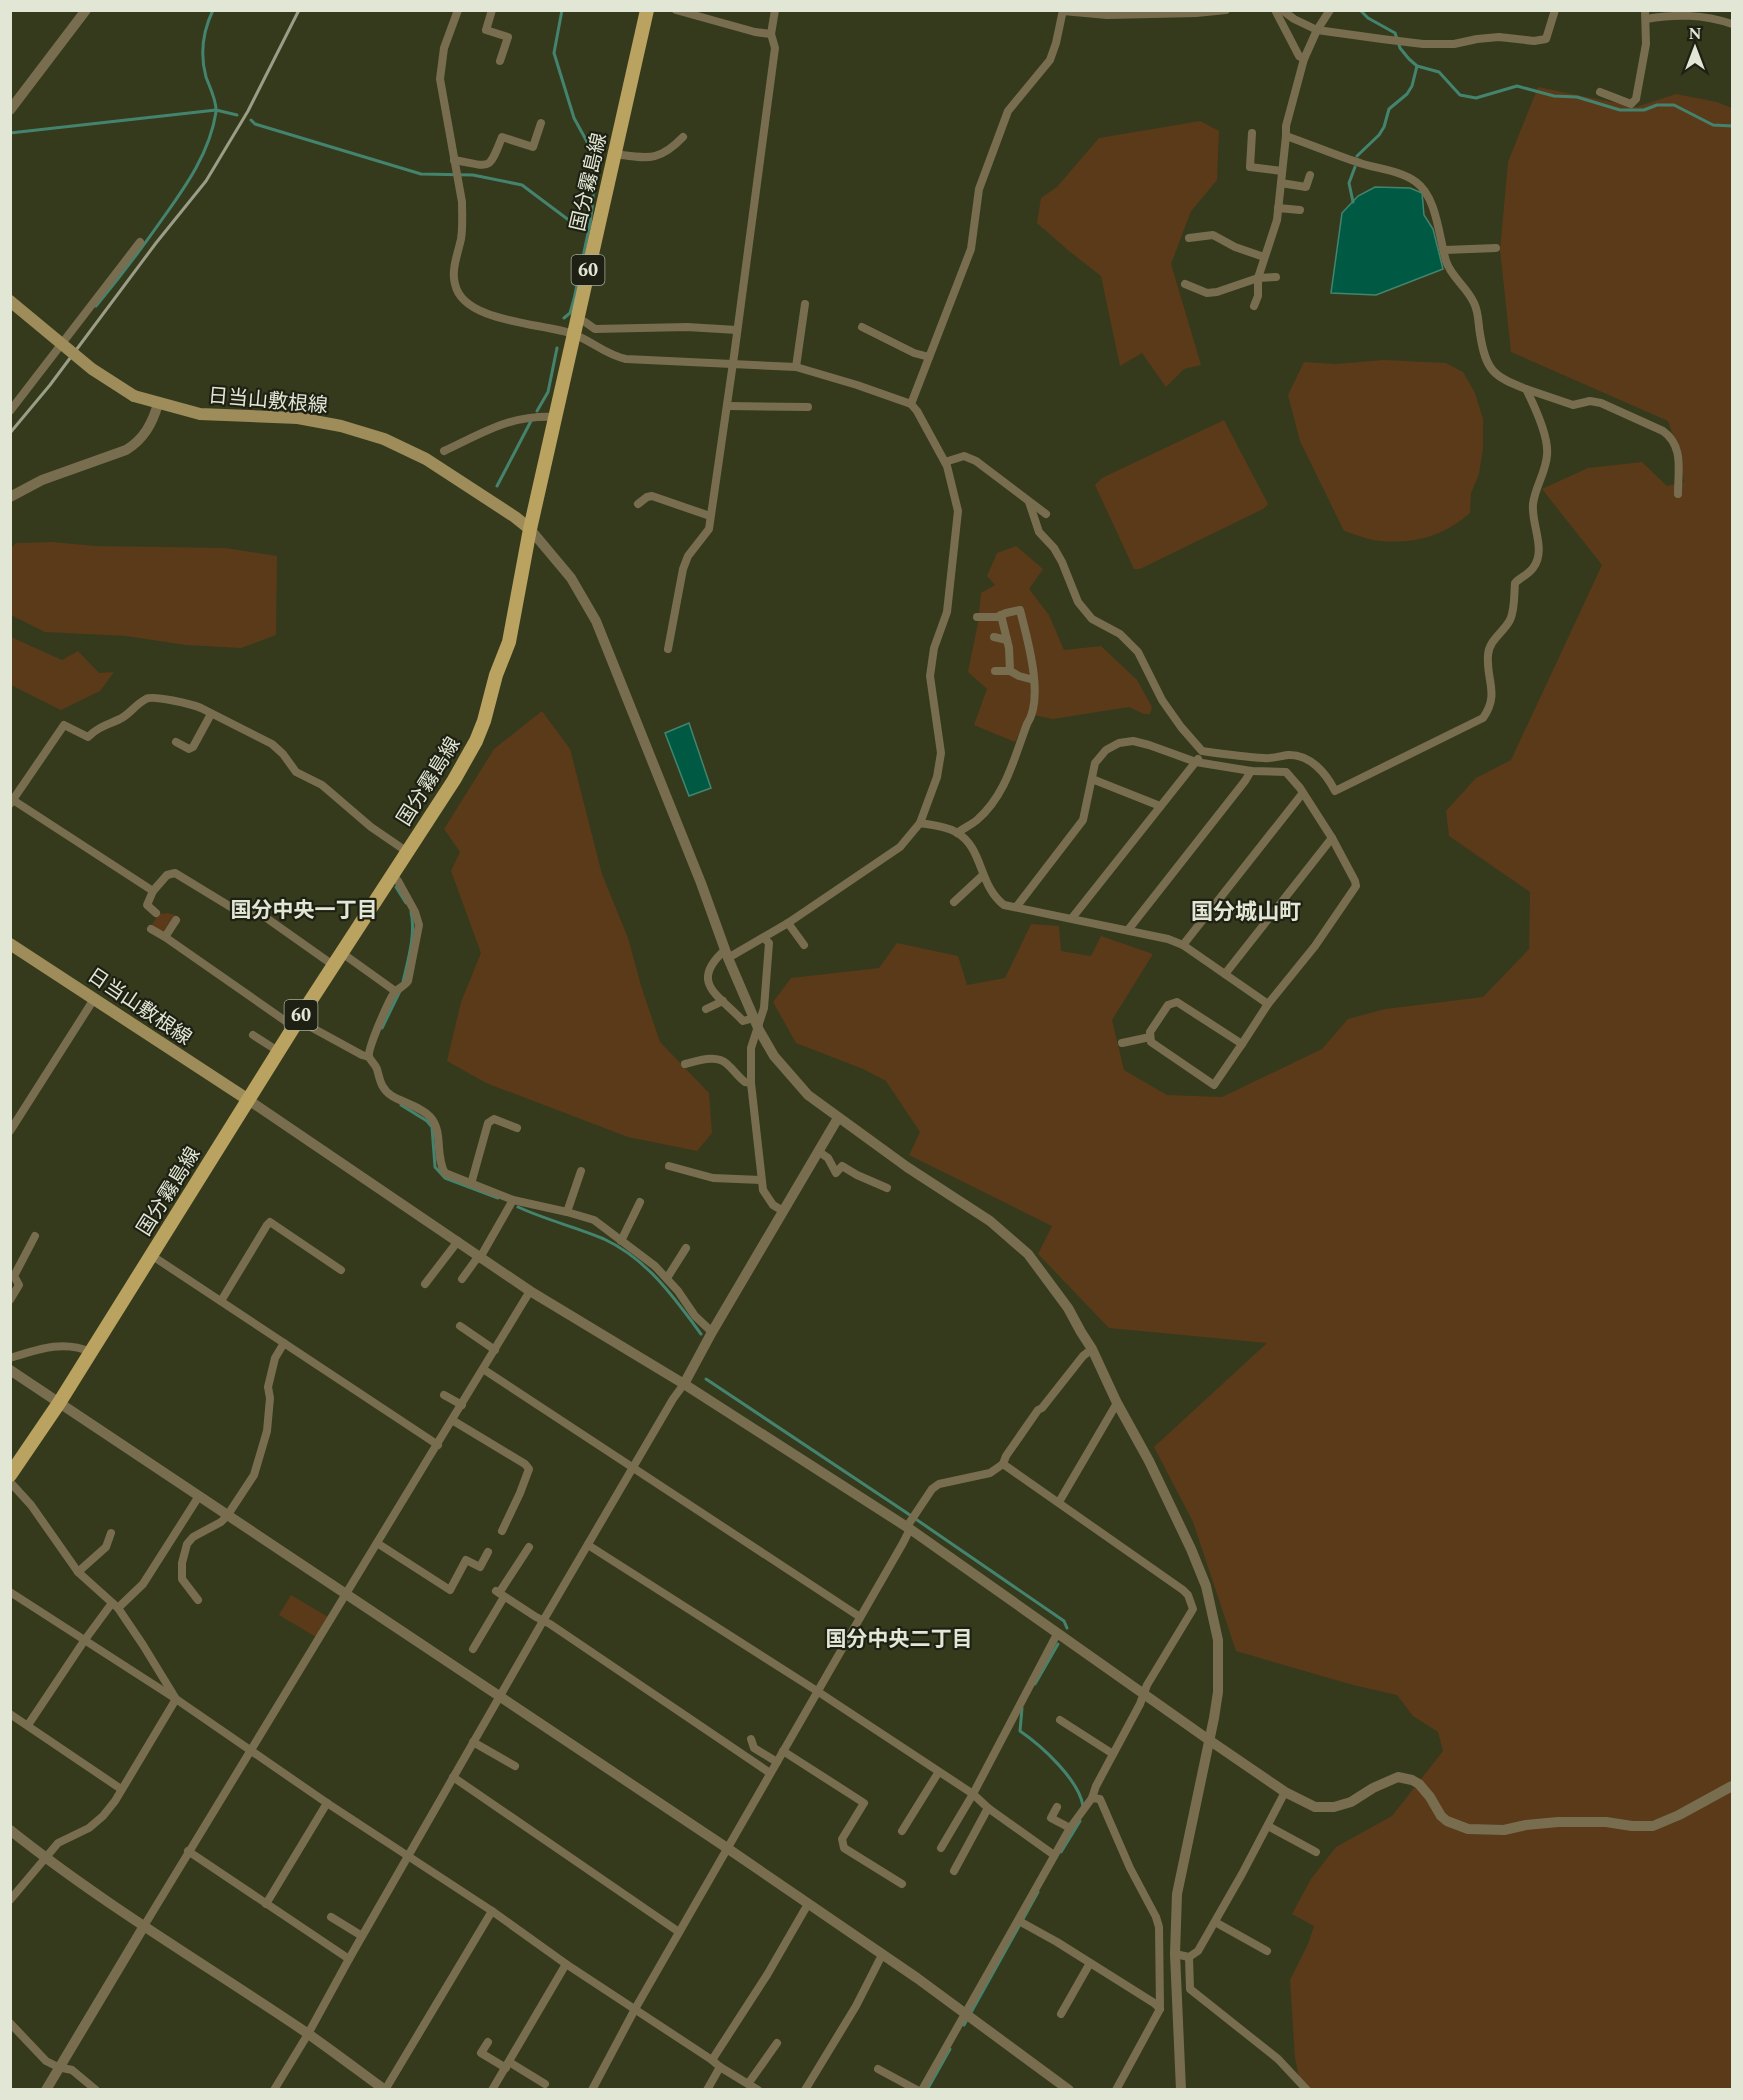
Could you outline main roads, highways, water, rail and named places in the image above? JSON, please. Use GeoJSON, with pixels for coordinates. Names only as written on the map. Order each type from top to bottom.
{"type":"FeatureCollection","features":[{"type":"Feature","properties":{"kind":"main road","name":"国分霧島線"},"geometry":{"type":"LineString","coordinates":[[10,1475],[59,1403],[247,1099],[468,758],[484,721],[496,675],[509,642],[530,529],[647,10]]}},
{"type":"Feature","properties":{"kind":"main road","name":"日当山敷根線"},"geometry":{"type":"LineString","coordinates":[[10,301],[92,369],[134,396],[200,414],[298,418],[341,426],[384,439],[426,459],[530,529]]}},
{"type":"Feature","properties":{"kind":"main road","name":"日当山敷根線"},"geometry":{"type":"LineString","coordinates":[[10,944],[247,1099]]}},
{"type":"Feature","properties":{"kind":"waterway"},"geometry":{"type":"LineString","coordinates":[[96,306],[180,194],[203,155],[216,112],[213,94],[204,69],[203,52],[207,26],[213,10]]}},
{"type":"Feature","properties":{"kind":"waterway"},"geometry":{"type":"LineString","coordinates":[[562,10],[554,53],[574,118],[591,149],[593,160],[593,200],[590,224],[574,299],[570,313],[564,318]]}},
{"type":"Feature","properties":{"kind":"waterway"},"geometry":{"type":"LineString","coordinates":[[1360,10],[1368,18],[1395,33],[1400,48],[1417,66],[1439,72],[1460,95],[1476,98],[1517,86],[1554,96],[1577,97],[1620,110],[1644,110],[1657,105],[1674,105],[1713,125],[1732,126]]}},
{"type":"Feature","properties":{"kind":"waterway"},"geometry":{"type":"LineString","coordinates":[[1357,156],[1379,135],[1389,109],[1407,94],[1412,86],[1417,66]]}},
{"type":"Feature","properties":{"kind":"waterway"},"geometry":{"type":"LineString","coordinates":[[10,133],[216,110],[237,115]]}},
{"type":"Feature","properties":{"kind":"waterway"},"geometry":{"type":"LineString","coordinates":[[251,120],[255,124],[421,174],[473,175],[522,185],[570,221],[590,224]]}},
{"type":"Feature","properties":{"kind":"waterway"},"geometry":{"type":"LineString","coordinates":[[1353,202],[1349,183],[1355,167]]}},
{"type":"Feature","properties":{"kind":"waterway"},"geometry":{"type":"LineString","coordinates":[[537,411],[548,392],[557,348]]}},
{"type":"Feature","properties":{"kind":"waterway"},"geometry":{"type":"LineString","coordinates":[[497,486],[531,421]]}},
{"type":"Feature","properties":{"kind":"waterway"},"geometry":{"type":"LineString","coordinates":[[396,887],[406,903]]}},
{"type":"Feature","properties":{"kind":"waterway"},"geometry":{"type":"LineString","coordinates":[[403,982],[412,938],[411,912]]}},
{"type":"Feature","properties":{"kind":"waterway"},"geometry":{"type":"LineString","coordinates":[[382,1028],[400,991]]}},
{"type":"Feature","properties":{"kind":"waterway"},"geometry":{"type":"LineString","coordinates":[[401,1105],[427,1121],[432,1127],[435,1167],[445,1178],[498,1198]]}},
{"type":"Feature","properties":{"kind":"waterway"},"geometry":{"type":"LineString","coordinates":[[518,1207],[604,1239],[634,1257],[659,1280],[701,1334]]}},
{"type":"Feature","properties":{"kind":"waterway"},"geometry":{"type":"LineString","coordinates":[[706,1379],[1064,1621],[1067,1628]]}},
{"type":"Feature","properties":{"kind":"waterway"},"geometry":{"type":"LineString","coordinates":[[1035,1684],[1058,1644]]}},
{"type":"Feature","properties":{"kind":"waterway"},"geometry":{"type":"LineString","coordinates":[[1022,1708],[1020,1731],[1039,1745],[1058,1764],[1075,1785],[1083,1806]]}},
{"type":"Feature","properties":{"kind":"waterway"},"geometry":{"type":"LineString","coordinates":[[1061,1852],[1080,1821]]}},
{"type":"Feature","properties":{"kind":"waterway"},"geometry":{"type":"LineString","coordinates":[[964,2025],[1038,1892]]}},
{"type":"Feature","properties":{"kind":"waterway"},"geometry":{"type":"LineString","coordinates":[[927,2090],[950,2049]]}},
{"type":"Feature","properties":{"kind":"railway"},"geometry":{"type":"LineString","coordinates":[[10,433],[50,385],[156,243],[206,181],[248,111],[299,10]]}},
{"type":"Feature","properties":{"kind":"district","name":"国分中央一丁目"},"geometry":{"type":"Point","coordinates":[304,910]}},
{"type":"Feature","properties":{"kind":"district","name":"国分城山町"},"geometry":{"type":"Point","coordinates":[1246,911]}},
{"type":"Feature","properties":{"kind":"district","name":"国分中央二丁目"},"geometry":{"type":"Point","coordinates":[899,1639]}}]}
